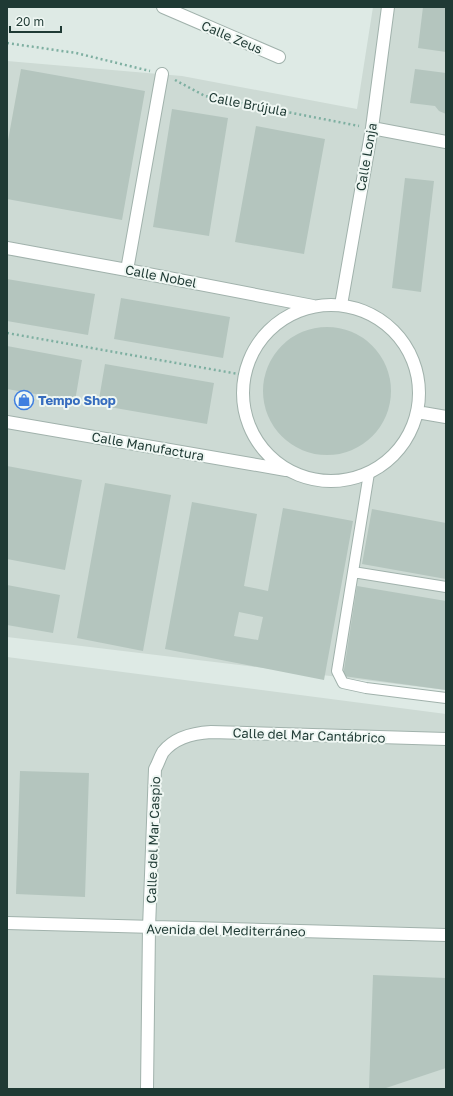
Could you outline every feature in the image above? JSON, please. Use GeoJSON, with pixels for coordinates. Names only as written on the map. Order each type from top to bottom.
{"type":"FeatureCollection","features":[{"type":"Feature","properties":{"kind":"street","name":"Calle Zeus"},"geometry":{"type":"LineString","coordinates":[[163,7],[279,57]]}},
{"type":"Feature","properties":{"kind":"street","name":"Calle Lonja"},"geometry":{"type":"LineString","coordinates":[[340,305],[372,128],[388,7]]}},
{"type":"Feature","properties":{"kind":"street"},"geometry":{"type":"LineString","coordinates":[[127,270],[162,74]]}},
{"type":"Feature","properties":{"kind":"street"},"geometry":{"type":"LineString","coordinates":[[372,128],[446,142]]}},
{"type":"Feature","properties":{"kind":"street","name":"Calle Nobel"},"geometry":{"type":"LineString","coordinates":[[7,248],[314,306]]}},
{"type":"Feature","properties":{"kind":"street"},"geometry":{"type":"LineString","coordinates":[[340,305],[364,311],[386,324],[403,342],[415,364],[420,388],[417,412],[411,432],[400,448],[386,463],[369,473],[342,480],[314,479],[288,470],[270,457],[256,439],[247,419],[243,397],[244,375],[254,351],[269,330],[290,315],[314,306],[340,305]]}},
{"type":"Feature","properties":{"kind":"street"},"geometry":{"type":"LineString","coordinates":[[417,412],[446,417]]}},
{"type":"Feature","properties":{"kind":"street","name":"Calle Manufactura"},"geometry":{"type":"LineString","coordinates":[[7,422],[288,470]]}},
{"type":"Feature","properties":{"kind":"street","name":"Calle del Mar Cantábrico"},"geometry":{"type":"LineString","coordinates":[[174,741],[195,733],[211,732],[446,739]]}},
{"type":"Feature","properties":{"kind":"street","name":"Calle del Mar Caspio"},"geometry":{"type":"LineString","coordinates":[[147,1089],[149,928],[155,769],[163,753],[174,741]]}},
{"type":"Feature","properties":{"kind":"street","name":"Avenida del Mediterráneo"},"geometry":{"type":"LineString","coordinates":[[7,923],[446,935]]}},
{"type":"Feature","properties":{"kind":"lane"},"geometry":{"type":"LineString","coordinates":[[369,473],[337,671],[343,683],[366,688],[446,698]]}},
{"type":"Feature","properties":{"kind":"lane"},"geometry":{"type":"LineString","coordinates":[[353,572],[446,587]]}},
{"type":"Feature","properties":{"kind":"path","name":"Calle Brújula"},"geometry":{"type":"LineString","coordinates":[[7,43],[76,53],[162,74],[205,96],[372,128]]}},
{"type":"Feature","properties":{"kind":"path"},"geometry":{"type":"LineString","coordinates":[[7,333],[244,375]]}},
{"type":"Feature","properties":{"kind":"shaded area"},"geometry":{"type":"Polygon","coordinates":[[[373,7],[446,7],[446,690],[7,637],[7,61],[182,76],[357,109],[373,7]]]}},
{"type":"Feature","properties":{"kind":"shaded area"},"geometry":{"type":"Polygon","coordinates":[[[7,657],[446,714],[446,1089],[7,1089],[7,657]]]}},
{"type":"Feature","properties":{"kind":"building"},"geometry":{"type":"Polygon","coordinates":[[[423,7],[446,7],[446,52],[418,48],[423,7]]]}},
{"type":"Feature","properties":{"kind":"building"},"geometry":{"type":"Polygon","coordinates":[[[21,69],[145,91],[122,220],[7,199],[7,146],[21,69]]]}},
{"type":"Feature","properties":{"kind":"building"},"geometry":{"type":"Polygon","coordinates":[[[415,69],[446,73],[446,114],[439,111],[435,106],[410,103],[415,69]]]}},
{"type":"Feature","properties":{"kind":"building"},"geometry":{"type":"Polygon","coordinates":[[[172,109],[228,118],[209,236],[153,227],[172,109]]]}},
{"type":"Feature","properties":{"kind":"building"},"geometry":{"type":"Polygon","coordinates":[[[256,126],[325,139],[304,254],[235,242],[256,126]]]}},
{"type":"Feature","properties":{"kind":"building"},"geometry":{"type":"Polygon","coordinates":[[[405,178],[434,181],[421,292],[392,288],[405,178]]]}},
{"type":"Feature","properties":{"kind":"building"},"geometry":{"type":"Polygon","coordinates":[[[7,279],[95,294],[88,335],[7,321],[7,279]]]}},
{"type":"Feature","properties":{"kind":"building"},"geometry":{"type":"Polygon","coordinates":[[[121,298],[230,317],[223,358],[114,339],[121,298]]]}},
{"type":"Feature","properties":{"kind":"building"},"geometry":{"type":"Polygon","coordinates":[[[327,327],[351,332],[372,346],[386,367],[391,391],[386,415],[372,436],[351,450],[327,455],[303,450],[282,436],[268,415],[263,391],[268,367],[282,346],[303,332],[327,327]]]}},
{"type":"Feature","properties":{"kind":"building"},"geometry":{"type":"Polygon","coordinates":[[[7,346],[82,360],[75,401],[7,389],[7,346]]]}},
{"type":"Feature","properties":{"kind":"building"},"geometry":{"type":"Polygon","coordinates":[[[105,364],[214,383],[207,424],[98,405],[105,364]]]}},
{"type":"Feature","properties":{"kind":"building"},"geometry":{"type":"Polygon","coordinates":[[[7,466],[82,480],[65,570],[7,559],[7,466]]]}},
{"type":"Feature","properties":{"kind":"building"},"geometry":{"type":"Polygon","coordinates":[[[105,483],[171,495],[143,651],[77,638],[105,483]]]}},
{"type":"Feature","properties":{"kind":"building"},"geometry":{"type":"Polygon","coordinates":[[[192,502],[257,514],[244,586],[268,591],[283,508],[353,521],[324,680],[165,649],[192,502]],[[239,612],[234,636],[258,640],[263,617],[239,612]]]}},
{"type":"Feature","properties":{"kind":"building"},"geometry":{"type":"Polygon","coordinates":[[[372,509],[446,523],[446,579],[362,564],[372,509]]]}},
{"type":"Feature","properties":{"kind":"building"},"geometry":{"type":"Polygon","coordinates":[[[7,585],[60,595],[53,633],[7,625],[7,585]]]}},
{"type":"Feature","properties":{"kind":"building"},"geometry":{"type":"Polygon","coordinates":[[[357,586],[446,601],[446,690],[343,676],[357,586]]]}},
{"type":"Feature","properties":{"kind":"building"},"geometry":{"type":"Polygon","coordinates":[[[20,771],[89,773],[85,897],[16,894],[20,771]]]}},
{"type":"Feature","properties":{"kind":"building"},"geometry":{"type":"Polygon","coordinates":[[[373,975],[446,978],[446,1068],[383,1089],[369,1089],[373,975]]]}},
{"type":"Feature","properties":{"kind":"place","name":"Tempo Shop"},"geometry":{"type":"Point","coordinates":[24,400]}}]}
